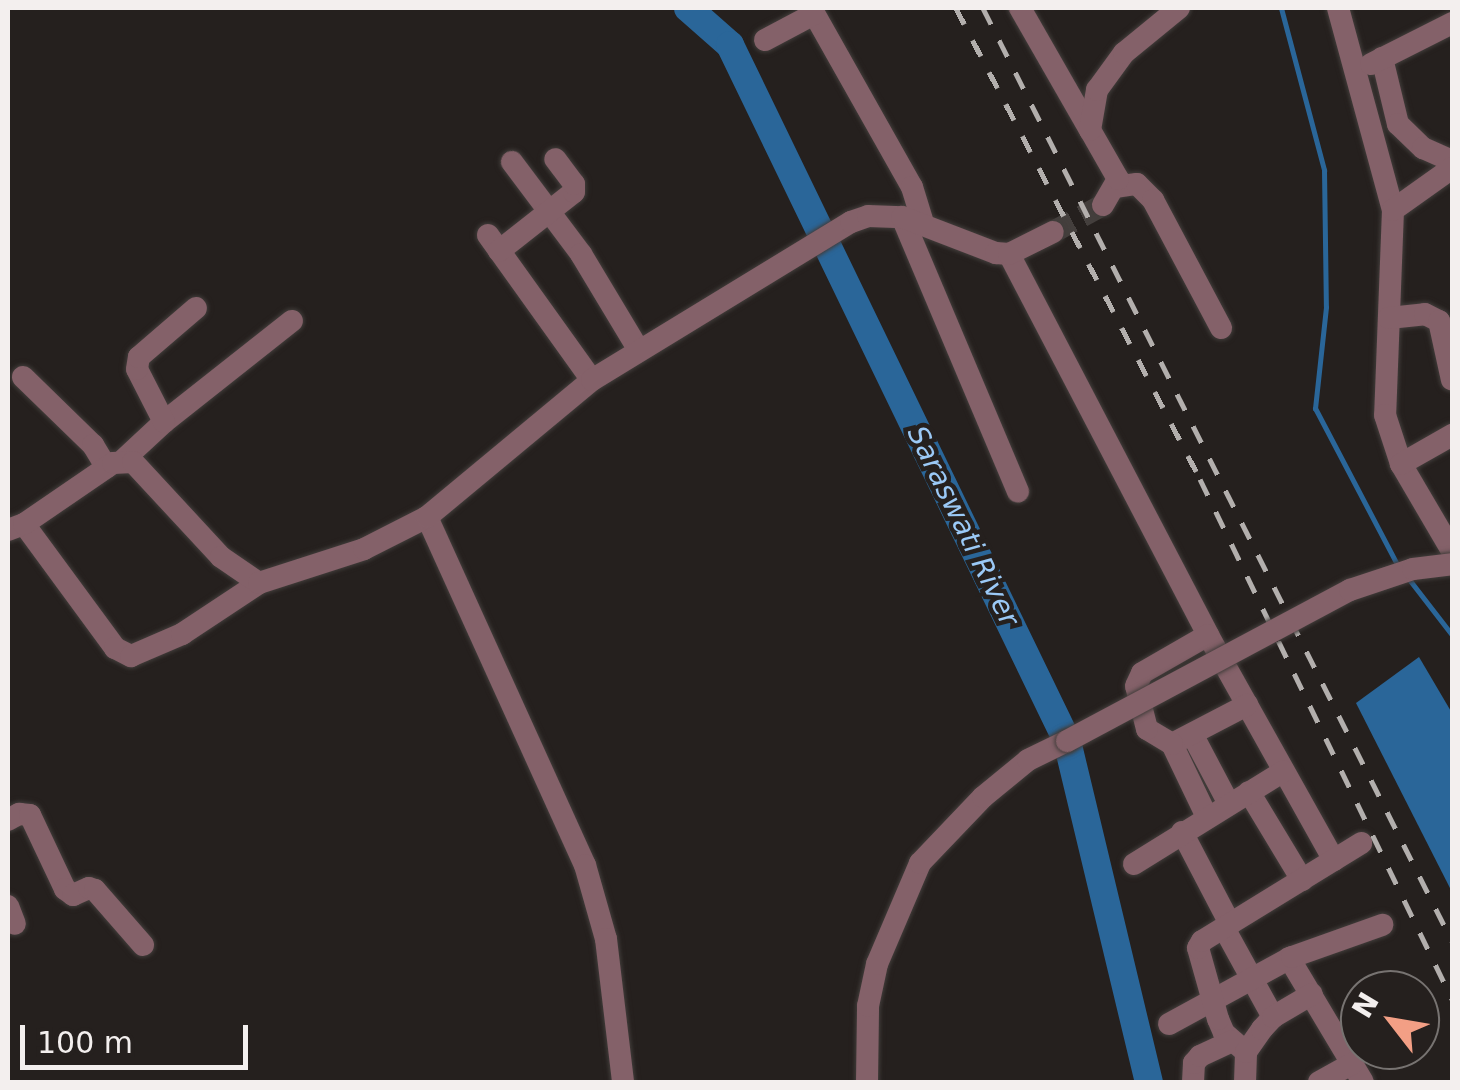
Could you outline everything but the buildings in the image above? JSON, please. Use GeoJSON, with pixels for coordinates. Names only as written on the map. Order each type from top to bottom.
{"type":"FeatureCollection","features":[{"type":"Feature","properties":{"kind":"street"},"geometry":{"type":"LineString","coordinates":[[1020,8],[1116,170],[1109,196],[1138,184],[1154,200],[1222,328]]}},
{"type":"Feature","properties":{"kind":"street"},"geometry":{"type":"LineString","coordinates":[[1090,130],[1097,90],[1106,74],[1124,53],[1179,8]]}},
{"type":"Feature","properties":{"kind":"street"},"geometry":{"type":"LineString","coordinates":[[1338,8],[1393,210],[1385,416],[1400,464],[1452,551]]}},
{"type":"Feature","properties":{"kind":"street"},"geometry":{"type":"LineString","coordinates":[[765,40],[813,10],[912,187],[913,220],[1018,492]]}},
{"type":"Feature","properties":{"kind":"street"},"geometry":{"type":"LineString","coordinates":[[1355,72],[1452,23]]}},
{"type":"Feature","properties":{"kind":"street"},"geometry":{"type":"LineString","coordinates":[[1382,58],[1398,124],[1422,148],[1452,164],[1393,210]]}},
{"type":"Feature","properties":{"kind":"street"},"geometry":{"type":"LineString","coordinates":[[554,159],[576,188],[550,210],[494,243],[592,380]]}},
{"type":"Feature","properties":{"kind":"street"},"geometry":{"type":"LineString","coordinates":[[512,162],[550,210],[617,309],[638,349]]}},
{"type":"Feature","properties":{"kind":"street"},"geometry":{"type":"LineString","coordinates":[[292,321],[113,465],[16,527],[115,648],[132,656],[182,634],[259,583],[364,549],[427,517],[592,380],[851,222],[868,216],[913,220],[996,253],[1010,254],[1053,232]]}},
{"type":"Feature","properties":{"kind":"street"},"geometry":{"type":"LineString","coordinates":[[1010,254],[1208,634],[1334,860]]}},
{"type":"Feature","properties":{"kind":"street"},"geometry":{"type":"LineString","coordinates":[[164,422],[138,369],[139,357],[196,308]]}},
{"type":"Feature","properties":{"kind":"street"},"geometry":{"type":"LineString","coordinates":[[1389,318],[1425,314],[1439,321],[1452,380]]}},
{"type":"Feature","properties":{"kind":"street"},"geometry":{"type":"LineString","coordinates":[[23,377],[113,465]]}},
{"type":"Feature","properties":{"kind":"street"},"geometry":{"type":"LineString","coordinates":[[1400,464],[1452,435]]}},
{"type":"Feature","properties":{"kind":"street"},"geometry":{"type":"LineString","coordinates":[[113,465],[133,462],[221,557],[259,583]]}},
{"type":"Feature","properties":{"kind":"street"},"geometry":{"type":"LineString","coordinates":[[427,517],[585,865],[606,939],[622,1082]]}},
{"type":"Feature","properties":{"kind":"street"},"geometry":{"type":"LineString","coordinates":[[867,1082],[868,1006],[890,924],[920,863],[983,797],[1028,760],[1350,590],[1413,568],[1452,564]]}},
{"type":"Feature","properties":{"kind":"street"},"geometry":{"type":"LineString","coordinates":[[1208,634],[1138,679],[1148,729],[1182,739],[1239,798],[1302,880]]}},
{"type":"Feature","properties":{"kind":"street"},"geometry":{"type":"LineString","coordinates":[[1182,739],[1247,705]]}},
{"type":"Feature","properties":{"kind":"street"},"geometry":{"type":"LineString","coordinates":[[1182,739],[1207,817]]}},
{"type":"Feature","properties":{"kind":"street"},"geometry":{"type":"LineString","coordinates":[[1134,864],[1284,771]]}},
{"type":"Feature","properties":{"kind":"street"},"geometry":{"type":"LineString","coordinates":[[8,820],[19,814],[30,815],[65,889],[73,895],[89,888],[95,890],[143,945]]}},
{"type":"Feature","properties":{"kind":"street"},"geometry":{"type":"LineString","coordinates":[[1182,832],[1250,980],[1273,1017]]}},
{"type":"Feature","properties":{"kind":"street"},"geometry":{"type":"LineString","coordinates":[[1245,1082],[1239,1046],[1224,1033],[1198,948],[1361,843]]}},
{"type":"Feature","properties":{"kind":"street"},"geometry":{"type":"LineString","coordinates":[[1169,1024],[1289,958],[1382,925]]}},
{"type":"Feature","properties":{"kind":"street"},"geometry":{"type":"LineString","coordinates":[[1289,958],[1357,1074],[1318,1082]]}},
{"type":"Feature","properties":{"kind":"street"},"geometry":{"type":"LineString","coordinates":[[1193,1082],[1194,1063],[1200,1056],[1239,1046],[1273,1017],[1312,994]]}},
{"type":"Feature","properties":{"kind":"water"},"geometry":{"type":"Polygon","coordinates":[[[1419,657],[1452,713],[1452,892],[1356,703],[1419,657]]]}},
{"type":"Feature","properties":{"kind":"waterway","name":"Saraswati River"},"geometry":{"type":"LineString","coordinates":[[688,8],[730,45],[1067,741],[1149,1082]]}},
{"type":"Feature","properties":{"kind":"waterway"},"geometry":{"type":"LineString","coordinates":[[1281,8],[1324,170],[1326,307],[1315,408],[1398,566]]}},
{"type":"Feature","properties":{"kind":"waterway"},"geometry":{"type":"LineString","coordinates":[[1408,578],[1452,635]]}},
{"type":"Feature","properties":{"kind":"tunnel"},"geometry":{"type":"LineString","coordinates":[[1053,232],[1103,205]]}},
{"type":"Feature","properties":{"kind":"railway"},"geometry":{"type":"LineString","coordinates":[[956,8],[1200,479],[1452,999]]}},
{"type":"Feature","properties":{"kind":"railway"},"geometry":{"type":"LineString","coordinates":[[983,8],[1452,941]]}}]}
